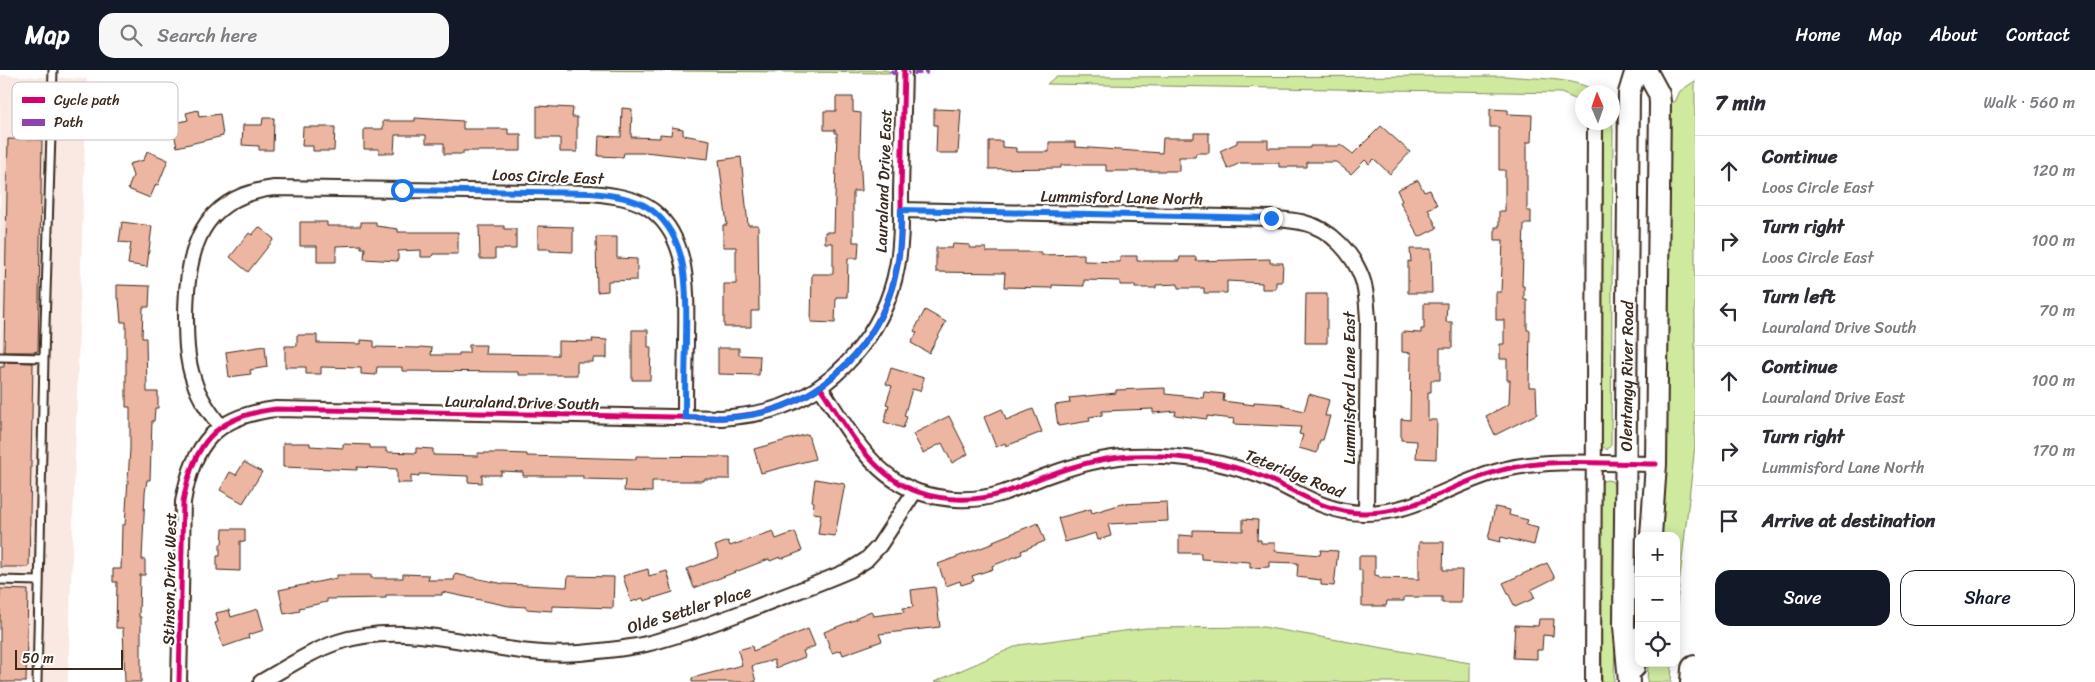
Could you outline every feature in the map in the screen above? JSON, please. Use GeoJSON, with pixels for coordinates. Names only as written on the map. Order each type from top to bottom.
{"type":"FeatureCollection","features":[{"type":"Feature","properties":{"kind":"highway"},"geometry":{"type":"LineString","coordinates":[[1694,682],[1695,669]]}},
{"type":"Feature","properties":{"kind":"main road","name":"Olentangy River Road"},"geometry":{"type":"LineString","coordinates":[[1630,682],[1624,644],[1625,464],[1630,93],[1636,70]]}},
{"type":"Feature","properties":{"kind":"main road","name":"Olentangy River Road"},"geometry":{"type":"LineString","coordinates":[[1646,70],[1659,94],[1660,102],[1656,464],[1651,532]]}},
{"type":"Feature","properties":{"kind":"main road","name":"Olentangy River Road"},"geometry":{"type":"LineString","coordinates":[[1630,682],[1635,657]]}},
{"type":"Feature","properties":{"kind":"street","name":"Lauraland Drive East"},"geometry":{"type":"LineString","coordinates":[[820,387],[852,359],[867,341],[880,320],[897,268],[901,238],[904,70]]}},
{"type":"Feature","properties":{"kind":"street","name":"Olentangy River Road"},"geometry":{"type":"LineString","coordinates":[[1593,682],[1592,464],[1595,130]]}},
{"type":"Feature","properties":{"kind":"street","name":"Loos Circle East"},"geometry":{"type":"LineString","coordinates":[[221,427],[205,406],[194,381],[187,354],[188,269],[196,242],[207,224],[220,209],[255,190],[274,188],[591,193],[611,195],[635,201],[652,210],[664,222],[674,237],[685,277],[685,417]]}},
{"type":"Feature","properties":{"kind":"street","name":"Lummisford Lane North"},"geometry":{"type":"LineString","coordinates":[[901,210],[1271,218],[1306,223],[1337,241]]}},
{"type":"Feature","properties":{"kind":"street","name":"Lummisford Lane East"},"geometry":{"type":"LineString","coordinates":[[1337,241],[1351,258],[1362,278],[1366,298],[1368,320],[1366,513]]}},
{"type":"Feature","properties":{"kind":"street","name":"Teteridge Road"},"geometry":{"type":"LineString","coordinates":[[820,387],[869,458],[888,475],[915,491],[945,498],[982,498],[1003,493],[1044,476],[1088,462],[1130,456],[1166,456],[1209,461],[1262,476],[1322,506],[1339,511],[1393,512],[1405,509],[1467,481],[1508,469],[1532,465],[1656,464]]}},
{"type":"Feature","properties":{"kind":"street","name":"Lauraland Drive South"},"geometry":{"type":"LineString","coordinates":[[221,427],[235,418],[252,412],[276,409],[722,418],[747,416],[772,410],[820,387]]}},
{"type":"Feature","properties":{"kind":"street","name":"Stinson Drive West"},"geometry":{"type":"LineString","coordinates":[[179,682],[185,493],[194,462],[206,442],[221,427]]}},
{"type":"Feature","properties":{"kind":"street","name":"Olde Settler Place"},"geometry":{"type":"LineString","coordinates":[[261,682],[310,654],[339,642],[389,634],[417,634],[498,649],[539,654],[577,653],[647,644],[714,623],[850,570],[866,560],[879,546],[915,491]]}},
{"type":"Feature","properties":{"kind":"lane"},"geometry":{"type":"LineString","coordinates":[[37,682],[51,140]]}},
{"type":"Feature","properties":{"kind":"lane"},"geometry":{"type":"LineString","coordinates":[[0,357],[44,358]]}},
{"type":"Feature","properties":{"kind":"lane"},"geometry":{"type":"LineString","coordinates":[[0,580],[39,581]]}},
{"type":"Feature","properties":{"kind":"shaded area"},"geometry":{"type":"Polygon","coordinates":[[[0,75],[87,79],[87,82],[12,82],[12,140],[85,140],[68,682],[0,682],[0,75]]]}},
{"type":"Feature","properties":{"kind":"green space"},"geometry":{"type":"Polygon","coordinates":[[[569,70],[886,70],[893,73],[569,70]]]}},
{"type":"Feature","properties":{"kind":"green space"},"geometry":{"type":"Polygon","coordinates":[[[1506,76],[1566,81],[1581,85],[1575,85],[1575,99],[1561,93],[1047,84],[1055,77],[1506,76]]]}},
{"type":"Feature","properties":{"kind":"green space"},"geometry":{"type":"Polygon","coordinates":[[[1695,81],[1695,446],[1680,577],[1680,532],[1661,532],[1664,505],[1669,112],[1671,102],[1675,102],[1680,91],[1695,81]]]}},
{"type":"Feature","properties":{"kind":"green space"},"geometry":{"type":"Polygon","coordinates":[[[1595,130],[1613,130],[1611,445],[1607,450],[1600,444],[1595,130]]]}},
{"type":"Feature","properties":{"kind":"green space"},"geometry":{"type":"Polygon","coordinates":[[[1603,481],[1612,481],[1618,492],[1614,682],[1602,682],[1600,486],[1603,481]]]}},
{"type":"Feature","properties":{"kind":"green space"},"geometry":{"type":"Polygon","coordinates":[[[1263,627],[1470,663],[1470,682],[934,682],[1019,645],[1146,628],[1263,627]]]}},
{"type":"Feature","properties":{"kind":"green space"},"geometry":{"type":"Polygon","coordinates":[[[1648,667],[1672,667],[1671,682],[1647,682],[1648,667]]]}},
{"type":"Feature","properties":{"kind":"building"},"geometry":{"type":"Polygon","coordinates":[[[836,97],[853,97],[853,112],[861,113],[860,153],[862,191],[853,191],[853,242],[859,242],[858,258],[848,258],[847,297],[836,297],[835,323],[811,322],[812,274],[833,274],[833,243],[825,243],[825,232],[834,232],[837,133],[835,133],[835,130],[824,130],[824,111],[836,111],[836,97]]]}},
{"type":"Feature","properties":{"kind":"building"},"geometry":{"type":"Polygon","coordinates":[[[537,106],[573,108],[572,117],[577,117],[577,152],[560,152],[560,138],[537,138],[537,106]]]}},
{"type":"Feature","properties":{"kind":"building"},"geometry":{"type":"Polygon","coordinates":[[[622,108],[632,109],[631,137],[660,138],[660,134],[671,135],[672,127],[683,129],[683,135],[710,140],[708,159],[645,152],[624,153],[623,157],[598,156],[599,136],[621,137],[622,108]]]}},
{"type":"Feature","properties":{"kind":"building"},"geometry":{"type":"Polygon","coordinates":[[[934,109],[961,110],[958,153],[936,153],[937,125],[934,125],[934,109]]]}},
{"type":"Feature","properties":{"kind":"building"},"geometry":{"type":"Polygon","coordinates":[[[1490,109],[1508,110],[1508,114],[1532,115],[1531,142],[1527,142],[1527,211],[1531,211],[1531,224],[1524,224],[1522,286],[1524,286],[1524,300],[1527,300],[1527,330],[1530,330],[1529,387],[1536,387],[1537,414],[1495,435],[1486,416],[1509,404],[1510,380],[1507,380],[1507,359],[1500,359],[1500,344],[1504,344],[1504,320],[1496,320],[1496,292],[1501,292],[1503,240],[1495,240],[1495,227],[1499,227],[1499,211],[1505,211],[1505,170],[1499,170],[1499,127],[1490,127],[1490,109]]]}},
{"type":"Feature","properties":{"kind":"building"},"geometry":{"type":"Polygon","coordinates":[[[198,110],[199,117],[220,114],[223,136],[177,147],[175,140],[178,140],[178,122],[188,120],[186,113],[198,110]]]}},
{"type":"Feature","properties":{"kind":"building"},"geometry":{"type":"Polygon","coordinates":[[[263,118],[274,118],[273,150],[259,150],[259,146],[242,145],[243,125],[262,125],[263,118]]]}},
{"type":"Feature","properties":{"kind":"building"},"geometry":{"type":"Polygon","coordinates":[[[415,118],[463,121],[463,129],[508,129],[508,134],[521,134],[521,151],[463,151],[463,154],[444,154],[444,143],[426,143],[426,135],[395,135],[394,153],[379,153],[379,149],[364,149],[364,129],[383,129],[383,121],[415,121],[415,118]]]}},
{"type":"Feature","properties":{"kind":"building"},"geometry":{"type":"Polygon","coordinates":[[[1381,126],[1410,152],[1390,174],[1374,159],[1369,164],[1365,160],[1351,174],[1336,162],[1307,162],[1307,167],[1279,167],[1279,163],[1240,163],[1228,169],[1220,151],[1237,143],[1237,140],[1268,140],[1268,148],[1310,148],[1310,146],[1338,146],[1340,144],[1353,154],[1381,126]]]}},
{"type":"Feature","properties":{"kind":"building"},"geometry":{"type":"Polygon","coordinates":[[[303,127],[335,127],[334,151],[313,151],[313,146],[302,146],[303,127]]]}},
{"type":"Feature","properties":{"kind":"building"},"geometry":{"type":"Polygon","coordinates":[[[1194,133],[1209,133],[1209,153],[1196,153],[1195,157],[1179,157],[1179,171],[1106,171],[1106,165],[1061,165],[1061,168],[989,169],[989,141],[1002,141],[1002,147],[1016,148],[1016,152],[1049,152],[1049,142],[1075,142],[1075,147],[1162,153],[1163,138],[1194,138],[1194,133]]]}},
{"type":"Feature","properties":{"kind":"building"},"geometry":{"type":"Polygon","coordinates":[[[8,139],[42,140],[38,351],[4,352],[8,139]]]}},
{"type":"Feature","properties":{"kind":"building"},"geometry":{"type":"Polygon","coordinates":[[[147,151],[168,160],[158,185],[156,184],[150,198],[128,189],[133,176],[129,164],[144,160],[147,151]]]}},
{"type":"Feature","properties":{"kind":"building"},"geometry":{"type":"Polygon","coordinates":[[[741,157],[748,225],[758,225],[759,311],[751,311],[751,327],[724,327],[724,284],[736,284],[736,247],[723,247],[723,225],[727,225],[719,160],[741,157]]]}},
{"type":"Feature","properties":{"kind":"building"},"geometry":{"type":"Polygon","coordinates":[[[1418,180],[1424,192],[1430,190],[1437,205],[1428,209],[1437,228],[1419,237],[1400,202],[1402,201],[1397,190],[1418,180]]]}},
{"type":"Feature","properties":{"kind":"building"},"geometry":{"type":"Polygon","coordinates":[[[122,222],[152,226],[147,267],[128,264],[131,243],[119,242],[122,222]]]}},
{"type":"Feature","properties":{"kind":"building"},"geometry":{"type":"Polygon","coordinates":[[[300,222],[327,222],[327,226],[361,226],[361,222],[376,222],[376,226],[398,229],[398,232],[458,232],[458,254],[433,254],[432,257],[421,257],[421,250],[398,251],[398,261],[364,259],[365,248],[361,248],[361,245],[336,246],[336,262],[317,262],[317,246],[300,246],[300,222]]]}},
{"type":"Feature","properties":{"kind":"building"},"geometry":{"type":"Polygon","coordinates":[[[479,226],[504,226],[504,229],[516,229],[516,249],[495,249],[495,259],[480,259],[479,226]]]}},
{"type":"Feature","properties":{"kind":"building"},"geometry":{"type":"Polygon","coordinates":[[[538,226],[573,227],[573,252],[538,249],[538,226]]]}},
{"type":"Feature","properties":{"kind":"building"},"geometry":{"type":"Polygon","coordinates":[[[259,227],[274,239],[248,272],[230,257],[249,233],[252,235],[259,227]]]}},
{"type":"Feature","properties":{"kind":"building"},"geometry":{"type":"Polygon","coordinates":[[[596,237],[617,237],[617,258],[637,259],[637,280],[608,281],[608,291],[597,292],[596,237]]]}},
{"type":"Feature","properties":{"kind":"building"},"geometry":{"type":"Polygon","coordinates":[[[953,244],[970,245],[969,248],[986,248],[986,252],[1041,252],[1041,255],[1084,254],[1084,261],[1120,262],[1120,256],[1137,256],[1137,261],[1179,261],[1180,257],[1196,257],[1196,261],[1270,259],[1270,263],[1283,263],[1282,282],[1276,282],[1276,289],[1262,289],[1262,283],[1227,281],[1227,293],[1204,293],[1204,288],[1178,288],[1178,284],[1156,285],[1156,288],[1135,288],[1135,285],[1120,285],[1120,281],[1084,280],[1084,286],[1052,285],[1052,288],[1004,287],[1005,273],[936,272],[936,248],[952,248],[953,244]]]}},
{"type":"Feature","properties":{"kind":"building"},"geometry":{"type":"Polygon","coordinates":[[[1410,249],[1431,249],[1432,293],[1408,293],[1408,261],[1411,262],[1410,249]]]}},
{"type":"Feature","properties":{"kind":"building"},"geometry":{"type":"Polygon","coordinates":[[[117,285],[150,286],[149,307],[143,307],[142,338],[146,338],[147,392],[158,392],[158,408],[155,408],[154,421],[152,421],[150,480],[147,480],[145,493],[142,560],[145,560],[145,575],[140,575],[141,682],[125,682],[123,628],[116,628],[117,582],[113,582],[113,569],[121,569],[122,525],[125,525],[130,449],[130,407],[126,407],[126,322],[121,322],[119,299],[117,299],[117,285]]]}},
{"type":"Feature","properties":{"kind":"building"},"geometry":{"type":"Polygon","coordinates":[[[1306,294],[1327,294],[1327,343],[1305,343],[1306,294]]]}},
{"type":"Feature","properties":{"kind":"building"},"geometry":{"type":"Polygon","coordinates":[[[1424,303],[1447,303],[1446,322],[1452,322],[1452,348],[1440,348],[1440,380],[1431,380],[1431,392],[1428,392],[1428,420],[1437,420],[1436,459],[1416,458],[1417,441],[1401,440],[1401,419],[1410,420],[1411,353],[1402,352],[1402,332],[1421,333],[1421,329],[1424,329],[1424,303]]]}},
{"type":"Feature","properties":{"kind":"building"},"geometry":{"type":"Polygon","coordinates":[[[925,310],[946,322],[929,353],[911,343],[917,333],[914,331],[925,310]]]}},
{"type":"Feature","properties":{"kind":"building"},"geometry":{"type":"Polygon","coordinates":[[[632,330],[648,330],[648,347],[651,347],[650,380],[632,380],[632,330]]]}},
{"type":"Feature","properties":{"kind":"building"},"geometry":{"type":"Polygon","coordinates":[[[297,335],[317,335],[317,343],[361,344],[361,340],[374,341],[374,347],[432,348],[431,355],[459,355],[459,353],[469,353],[469,345],[486,345],[485,354],[558,355],[558,341],[593,342],[592,339],[607,340],[607,358],[593,358],[593,362],[577,362],[577,375],[518,375],[518,372],[402,371],[402,367],[377,367],[376,375],[361,374],[361,368],[321,367],[321,374],[306,374],[306,367],[285,367],[285,346],[297,346],[297,335]]]}},
{"type":"Feature","properties":{"kind":"building"},"geometry":{"type":"Polygon","coordinates":[[[265,346],[267,367],[250,370],[251,374],[229,377],[226,352],[265,346]]]}},
{"type":"Feature","properties":{"kind":"building"},"geometry":{"type":"Polygon","coordinates":[[[718,348],[739,348],[739,355],[760,356],[759,375],[718,374],[718,348]]]}},
{"type":"Feature","properties":{"kind":"building"},"geometry":{"type":"Polygon","coordinates":[[[4,362],[33,363],[29,567],[0,567],[0,367],[4,367],[4,362]]]}},
{"type":"Feature","properties":{"kind":"building"},"geometry":{"type":"Polygon","coordinates":[[[891,368],[924,378],[920,391],[912,389],[904,416],[907,417],[903,428],[884,422],[889,405],[886,404],[892,386],[886,384],[891,368]]]}},
{"type":"Feature","properties":{"kind":"building"},"geometry":{"type":"Polygon","coordinates":[[[1165,388],[1165,394],[1203,398],[1204,392],[1224,394],[1223,401],[1254,405],[1254,402],[1283,404],[1283,406],[1304,411],[1309,394],[1329,400],[1325,416],[1330,416],[1317,453],[1299,448],[1303,435],[1299,434],[1301,427],[1233,424],[1234,419],[1207,416],[1207,419],[1175,415],[1176,411],[1153,413],[1153,409],[1102,411],[1102,415],[1089,417],[1090,421],[1058,426],[1055,405],[1070,403],[1069,398],[1116,393],[1116,390],[1165,388]]]}},
{"type":"Feature","properties":{"kind":"building"},"geometry":{"type":"Polygon","coordinates":[[[1002,409],[1006,420],[1033,409],[1042,432],[1006,446],[1005,443],[996,447],[984,417],[1002,409]]]}},
{"type":"Feature","properties":{"kind":"building"},"geometry":{"type":"Polygon","coordinates":[[[949,416],[968,454],[952,463],[942,443],[923,453],[913,434],[949,416]]]}},
{"type":"Feature","properties":{"kind":"building"},"geometry":{"type":"Polygon","coordinates":[[[808,434],[815,459],[761,473],[754,449],[808,434]]]}},
{"type":"Feature","properties":{"kind":"building"},"geometry":{"type":"Polygon","coordinates":[[[283,443],[310,443],[310,446],[343,448],[343,444],[370,445],[370,448],[386,448],[386,452],[416,453],[416,448],[433,449],[433,455],[478,456],[478,453],[501,453],[527,454],[527,456],[636,459],[636,456],[730,457],[730,479],[652,481],[652,492],[624,491],[625,480],[583,479],[583,476],[523,476],[523,472],[501,471],[501,475],[482,475],[482,483],[468,482],[468,476],[419,474],[419,476],[411,475],[411,483],[397,483],[397,469],[357,467],[357,470],[283,467],[283,443]]]}},
{"type":"Feature","properties":{"kind":"building"},"geometry":{"type":"Polygon","coordinates":[[[244,462],[262,472],[243,503],[220,490],[230,472],[236,475],[244,462]]]}},
{"type":"Feature","properties":{"kind":"building"},"geometry":{"type":"Polygon","coordinates":[[[815,479],[845,484],[835,536],[818,534],[821,514],[813,513],[814,502],[812,501],[815,479]]]}},
{"type":"Feature","properties":{"kind":"building"},"geometry":{"type":"Polygon","coordinates":[[[1167,502],[1168,521],[1108,524],[1111,536],[1098,540],[1096,533],[1065,542],[1058,518],[1091,509],[1092,513],[1122,504],[1167,502]]]}},
{"type":"Feature","properties":{"kind":"building"},"geometry":{"type":"Polygon","coordinates":[[[1495,507],[1510,510],[1509,515],[1528,520],[1526,525],[1538,528],[1534,545],[1501,537],[1500,542],[1488,539],[1495,507]]]}},
{"type":"Feature","properties":{"kind":"building"},"geometry":{"type":"Polygon","coordinates":[[[1243,519],[1258,520],[1257,540],[1261,540],[1261,543],[1275,543],[1275,551],[1320,555],[1321,550],[1338,551],[1334,586],[1321,585],[1321,580],[1297,577],[1298,563],[1269,562],[1269,567],[1250,568],[1250,562],[1201,559],[1201,553],[1179,553],[1179,535],[1193,536],[1193,530],[1243,531],[1243,519]]]}},
{"type":"Feature","properties":{"kind":"building"},"geometry":{"type":"Polygon","coordinates":[[[1038,523],[1045,541],[1021,551],[1022,554],[992,566],[993,569],[972,576],[974,581],[961,585],[960,581],[946,586],[938,564],[994,543],[993,541],[1038,523]]]}},
{"type":"Feature","properties":{"kind":"building"},"geometry":{"type":"Polygon","coordinates":[[[223,529],[245,529],[245,542],[240,541],[240,571],[217,570],[217,556],[220,556],[223,529]]]}},
{"type":"Feature","properties":{"kind":"building"},"geometry":{"type":"Polygon","coordinates":[[[773,531],[776,539],[795,532],[802,551],[781,559],[780,557],[770,561],[769,559],[694,588],[687,569],[719,557],[715,546],[728,541],[730,546],[773,531]]]}},
{"type":"Feature","properties":{"kind":"building"},"geometry":{"type":"Polygon","coordinates":[[[1419,542],[1444,542],[1443,570],[1462,570],[1461,603],[1442,603],[1442,597],[1404,597],[1404,601],[1387,601],[1386,606],[1362,606],[1362,570],[1359,570],[1359,556],[1375,556],[1375,575],[1379,576],[1379,578],[1419,579],[1419,542]]]}},
{"type":"Feature","properties":{"kind":"building"},"geometry":{"type":"Polygon","coordinates":[[[1547,563],[1555,578],[1531,590],[1535,598],[1515,607],[1503,583],[1547,563]]]}},
{"type":"Feature","properties":{"kind":"building"},"geometry":{"type":"Polygon","coordinates":[[[648,569],[649,576],[667,571],[673,592],[644,601],[643,598],[631,602],[623,576],[648,569]]]}},
{"type":"Feature","properties":{"kind":"building"},"geometry":{"type":"Polygon","coordinates":[[[403,574],[429,575],[428,580],[454,580],[455,574],[504,584],[567,587],[568,576],[614,577],[613,608],[552,606],[552,611],[526,609],[526,607],[509,606],[442,592],[442,595],[386,595],[386,598],[327,599],[327,602],[299,608],[300,611],[284,614],[279,590],[337,578],[337,575],[371,575],[371,578],[403,578],[403,574]]]}},
{"type":"Feature","properties":{"kind":"building"},"geometry":{"type":"Polygon","coordinates":[[[935,587],[940,627],[879,634],[882,641],[843,655],[841,650],[832,653],[824,632],[857,619],[857,617],[871,611],[873,616],[904,612],[903,608],[913,607],[911,590],[935,587]]]}},
{"type":"Feature","properties":{"kind":"building"},"geometry":{"type":"Polygon","coordinates":[[[0,589],[28,590],[26,682],[0,682],[0,589]]]}},
{"type":"Feature","properties":{"kind":"building"},"geometry":{"type":"Polygon","coordinates":[[[258,609],[264,630],[248,635],[249,638],[223,647],[215,623],[218,622],[216,613],[229,610],[231,617],[258,609]]]}},
{"type":"Feature","properties":{"kind":"building"},"geometry":{"type":"Polygon","coordinates":[[[1539,619],[1554,619],[1553,636],[1543,635],[1542,650],[1537,650],[1537,659],[1513,658],[1515,625],[1538,626],[1539,619]]]}},
{"type":"Feature","properties":{"kind":"building"},"geometry":{"type":"Polygon","coordinates":[[[808,629],[815,646],[803,651],[805,657],[776,668],[774,660],[752,666],[756,682],[692,682],[692,678],[742,665],[738,650],[752,646],[753,651],[808,629]]]}},
{"type":"Feature","properties":{"kind":"marked path"},"geometry":{"type":"LineString","coordinates":[[891,70],[893,73],[926,73],[926,70]]}},
{"type":"Feature","properties":{"kind":"cycle path"},"geometry":{"type":"LineString","coordinates":[[179,682],[183,502],[187,481],[201,448],[223,426],[238,418],[276,409],[722,418],[771,410],[794,401],[816,389],[836,374],[854,356],[869,336],[891,291],[897,267],[901,229],[904,70]]}},
{"type":"Feature","properties":{"kind":"cycle path"},"geometry":{"type":"LineString","coordinates":[[820,387],[861,448],[886,474],[918,492],[950,499],[993,496],[1056,472],[1098,461],[1130,456],[1164,456],[1197,459],[1245,470],[1322,505],[1348,512],[1363,513],[1383,512],[1418,503],[1487,474],[1506,469],[1543,464],[1581,462],[1656,464]]}},
{"type":"Feature","properties":{"kind":"route"},"geometry":{"type":"LineString","coordinates":[[402,190],[591,193],[611,195],[635,201],[652,210],[664,222],[674,237],[685,277],[685,417],[722,418],[747,416],[772,410],[820,387],[852,359],[867,341],[880,320],[888,298],[897,268],[901,238],[901,210],[1271,218]]}}]}
